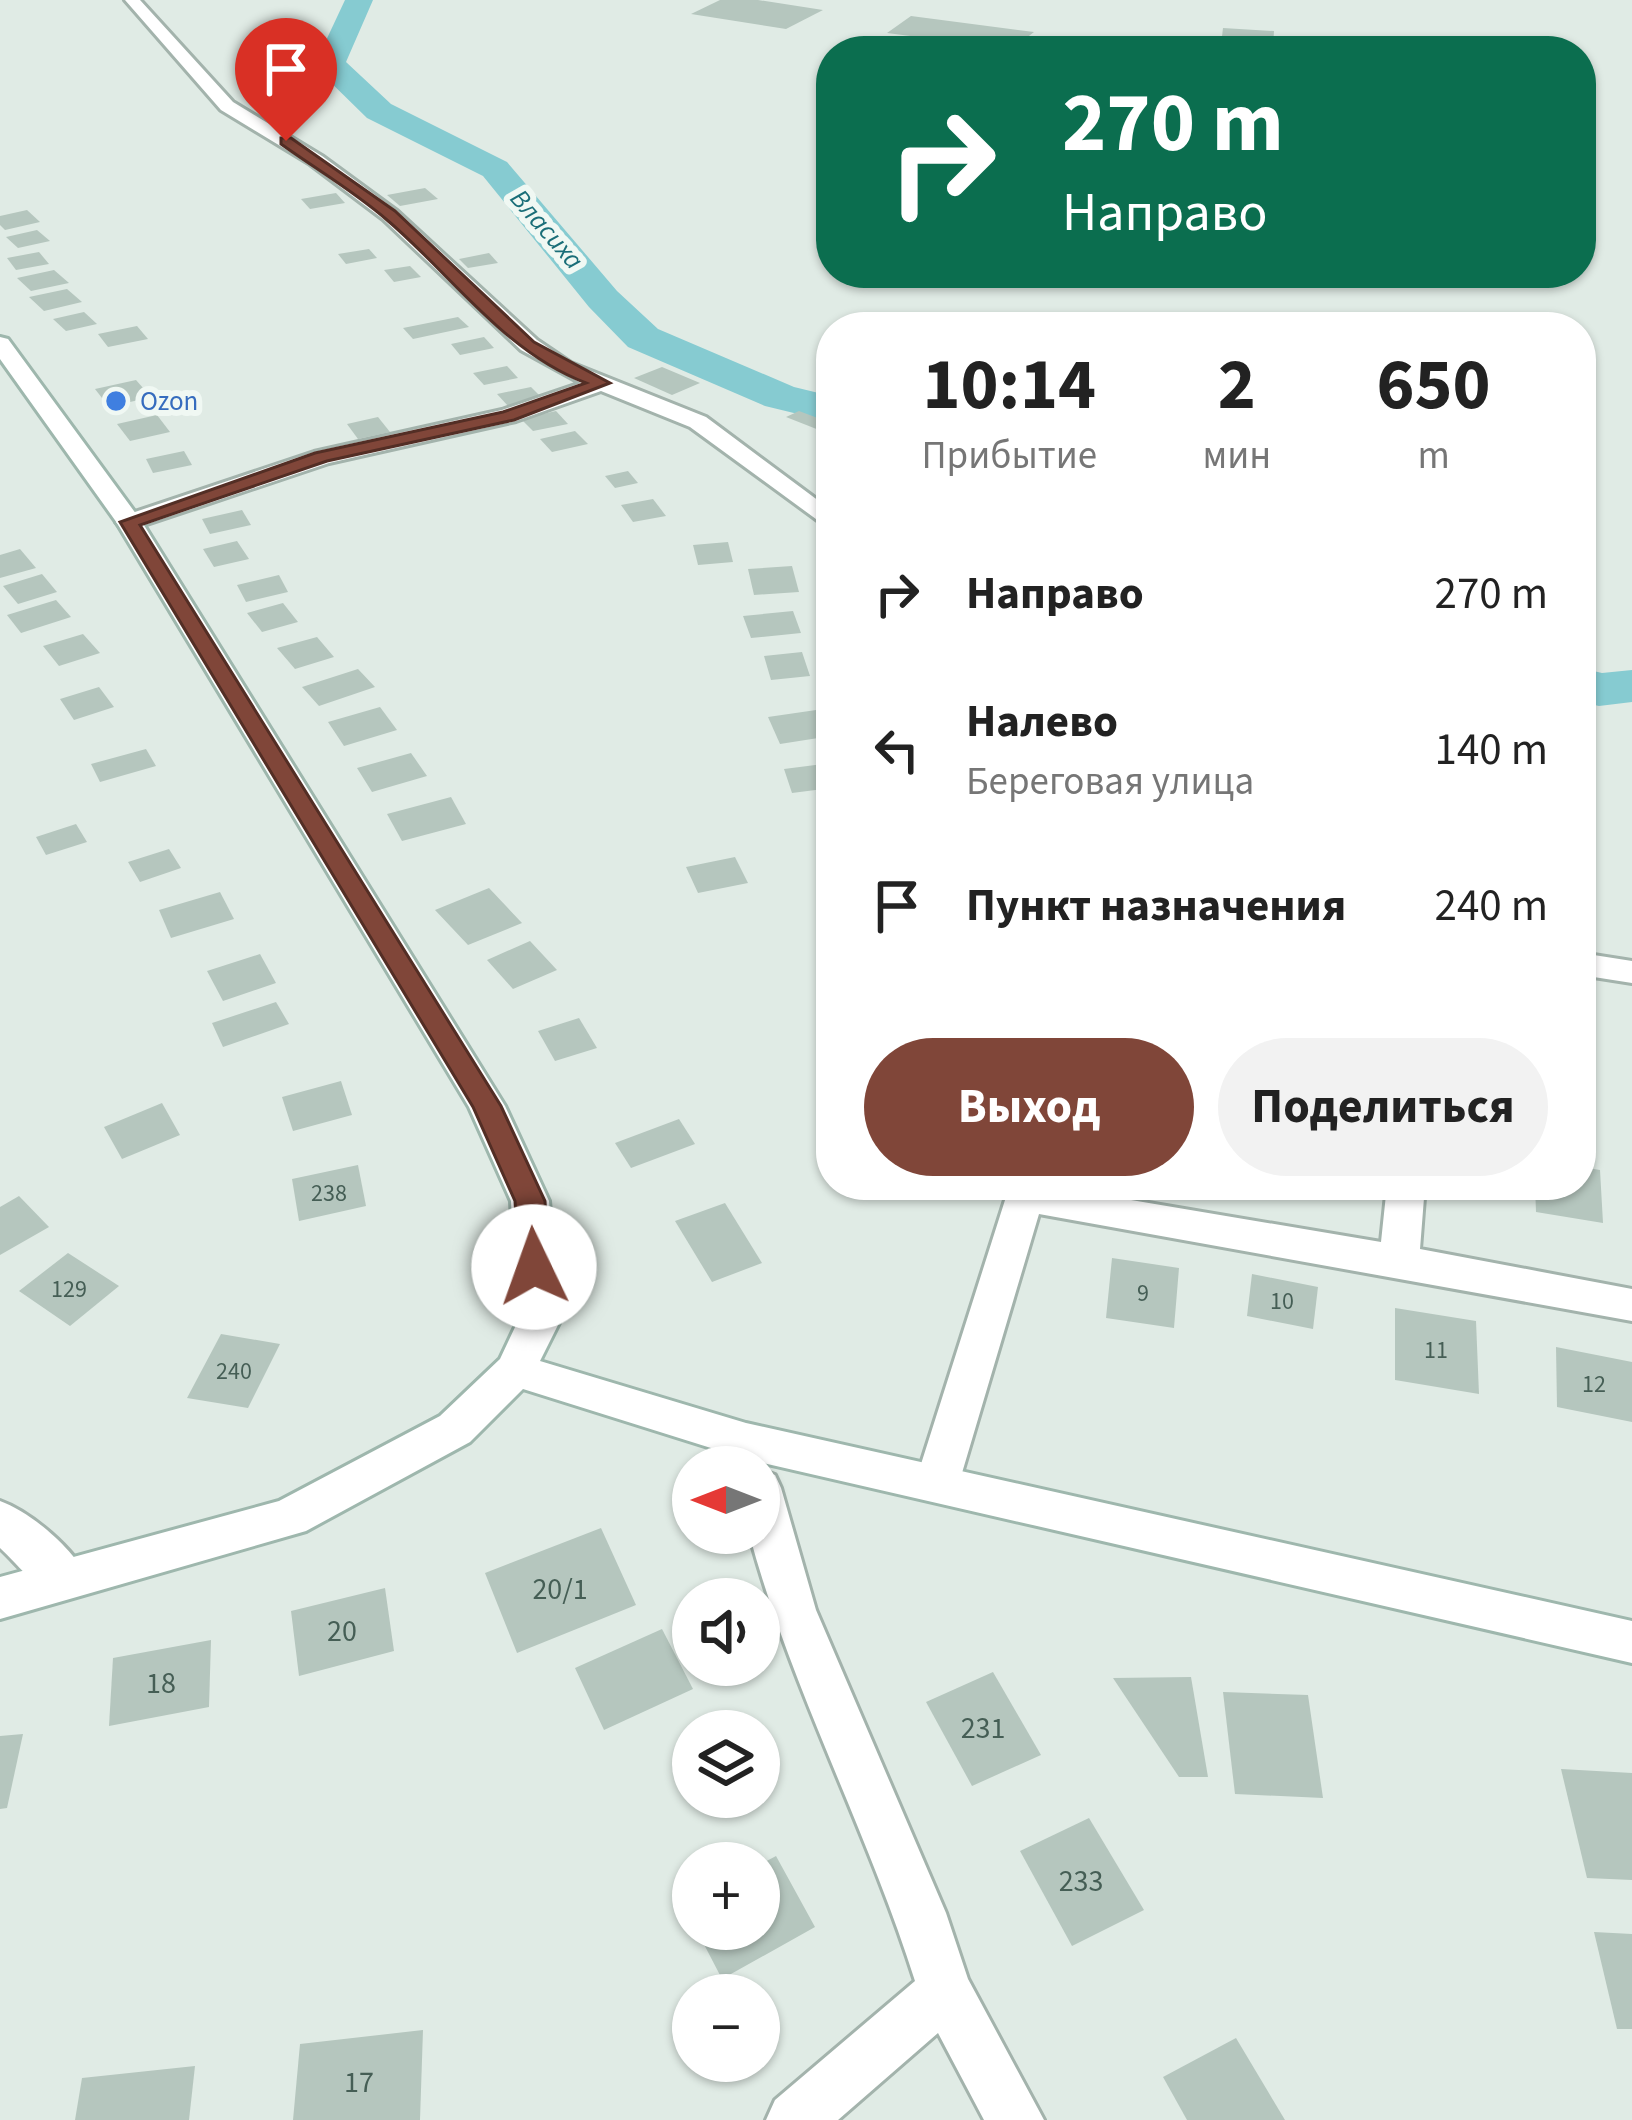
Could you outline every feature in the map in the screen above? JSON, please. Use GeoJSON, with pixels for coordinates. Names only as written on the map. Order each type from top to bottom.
{"type":"FeatureCollection","features":[{"type":"Feature","properties":{"kind":"street"},"geometry":{"type":"LineString","coordinates":[[132,0],[226,106],[316,160],[390,214],[529,346],[563,368],[698,422],[816,511]]}},
{"type":"Feature","properties":{"kind":"street"},"geometry":{"type":"LineString","coordinates":[[0,344],[129,522],[487,1106],[530,1201],[538,1323],[515,1370],[455,1429],[290,1517],[0,1598]]}},
{"type":"Feature","properties":{"kind":"street"},"geometry":{"type":"LineString","coordinates":[[129,522],[322,457],[508,416],[602,383]]}},
{"type":"Feature","properties":{"kind":"street"},"geometry":{"type":"LineString","coordinates":[[1596,966],[1632,972]]}},
{"type":"Feature","properties":{"kind":"street"},"geometry":{"type":"LineString","coordinates":[[937,1483],[1021,1200]]}},
{"type":"Feature","properties":{"kind":"street"},"geometry":{"type":"LineString","coordinates":[[1073,1200],[1632,1305]]}},
{"type":"Feature","properties":{"kind":"street"},"geometry":{"type":"LineString","coordinates":[[1399,1260],[1405,1200]]}},
{"type":"Feature","properties":{"kind":"street"},"geometry":{"type":"LineString","coordinates":[[515,1370],[705,1446]]}},
{"type":"Feature","properties":{"kind":"street"},"geometry":{"type":"LineString","coordinates":[[780,1468],[937,1483],[1632,1642]]}},
{"type":"Feature","properties":{"kind":"street"},"geometry":{"type":"LineString","coordinates":[[0,1520],[66,1580]]}},
{"type":"Feature","properties":{"kind":"street"},"geometry":{"type":"LineString","coordinates":[[778,1554],[793,1610],[920,1913],[945,1991],[1015,2120]]}},
{"type":"Feature","properties":{"kind":"street"},"geometry":{"type":"LineString","coordinates":[[795,2120],[945,1991]]}},
{"type":"Feature","properties":{"kind":"building"},"geometry":{"type":"Polygon","coordinates":[[[720,0],[758,0],[823,10],[786,29],[691,14],[720,0]]]}},
{"type":"Feature","properties":{"kind":"building"},"geometry":{"type":"Polygon","coordinates":[[[911,16],[1034,32],[1029,36],[887,33],[911,16]]]}},
{"type":"Feature","properties":{"kind":"building"},"geometry":{"type":"Polygon","coordinates":[[[1223,28],[1274,31],[1274,36],[1222,36],[1223,28]]]}},
{"type":"Feature","properties":{"kind":"building"},"geometry":{"type":"Polygon","coordinates":[[[425,188],[438,199],[400,206],[387,195],[425,188]]]}},
{"type":"Feature","properties":{"kind":"building"},"geometry":{"type":"Polygon","coordinates":[[[336,193],[345,203],[310,209],[301,199],[336,193]]]}},
{"type":"Feature","properties":{"kind":"building"},"geometry":{"type":"Polygon","coordinates":[[[27,210],[40,222],[5,230],[0,225],[0,216],[27,210]]]}},
{"type":"Feature","properties":{"kind":"building"},"geometry":{"type":"Polygon","coordinates":[[[37,230],[50,241],[18,248],[6,237],[37,230]]]}},
{"type":"Feature","properties":{"kind":"building"},"geometry":{"type":"Polygon","coordinates":[[[369,249],[377,258],[346,264],[338,254],[369,249]]]}},
{"type":"Feature","properties":{"kind":"building"},"geometry":{"type":"Polygon","coordinates":[[[39,252],[49,264],[16,270],[7,258],[39,252]]]}},
{"type":"Feature","properties":{"kind":"building"},"geometry":{"type":"Polygon","coordinates":[[[489,253],[498,263],[468,268],[459,259],[489,253]]]}},
{"type":"Feature","properties":{"kind":"building"},"geometry":{"type":"Polygon","coordinates":[[[410,266],[421,277],[394,282],[384,270],[410,266]]]}},
{"type":"Feature","properties":{"kind":"building"},"geometry":{"type":"Polygon","coordinates":[[[54,270],[69,283],[31,291],[17,278],[54,270]]]}},
{"type":"Feature","properties":{"kind":"building"},"geometry":{"type":"Polygon","coordinates":[[[67,289],[82,302],[44,311],[29,297],[67,289]]]}},
{"type":"Feature","properties":{"kind":"building"},"geometry":{"type":"Polygon","coordinates":[[[84,312],[97,324],[66,331],[53,319],[84,312]]]}},
{"type":"Feature","properties":{"kind":"building"},"geometry":{"type":"Polygon","coordinates":[[[458,317],[469,327],[413,339],[403,328],[458,317]]]}},
{"type":"Feature","properties":{"kind":"building"},"geometry":{"type":"Polygon","coordinates":[[[137,326],[148,339],[108,347],[98,334],[137,326]]]}},
{"type":"Feature","properties":{"kind":"building"},"geometry":{"type":"Polygon","coordinates":[[[484,337],[494,348],[460,355],[451,344],[484,337]]]}},
{"type":"Feature","properties":{"kind":"building"},"geometry":{"type":"Polygon","coordinates":[[[507,366],[518,378],[484,385],[473,373],[507,366]]]}},
{"type":"Feature","properties":{"kind":"building"},"geometry":{"type":"Polygon","coordinates":[[[662,367],[700,383],[672,395],[634,378],[662,367]]]}},
{"type":"Feature","properties":{"kind":"building"},"geometry":{"type":"Polygon","coordinates":[[[136,380],[151,397],[109,407],[95,389],[136,380]]]}},
{"type":"Feature","properties":{"kind":"building"},"geometry":{"type":"Polygon","coordinates":[[[531,387],[542,398],[508,406],[497,394],[531,387]]]}},
{"type":"Feature","properties":{"kind":"building"},"geometry":{"type":"Polygon","coordinates":[[[556,411],[568,424],[533,431],[521,419],[556,411]]]}},
{"type":"Feature","properties":{"kind":"building"},"geometry":{"type":"Polygon","coordinates":[[[799,411],[816,417],[816,429],[786,417],[799,411]]]}},
{"type":"Feature","properties":{"kind":"building"},"geometry":{"type":"Polygon","coordinates":[[[157,415],[170,432],[130,441],[117,424],[157,415]]]}},
{"type":"Feature","properties":{"kind":"building"},"geometry":{"type":"Polygon","coordinates":[[[378,417],[390,432],[358,439],[347,424],[378,417]]]}},
{"type":"Feature","properties":{"kind":"building"},"geometry":{"type":"Polygon","coordinates":[[[575,431],[588,444],[552,452],[540,439],[575,431]]]}},
{"type":"Feature","properties":{"kind":"building"},"geometry":{"type":"Polygon","coordinates":[[[184,451],[192,465],[153,473],[146,459],[184,451]]]}},
{"type":"Feature","properties":{"kind":"building"},"geometry":{"type":"Polygon","coordinates":[[[628,471],[638,483],[615,488],[605,476],[628,471]]]}},
{"type":"Feature","properties":{"kind":"building"},"geometry":{"type":"Polygon","coordinates":[[[653,499],[666,516],[633,522],[621,505],[653,499]]]}},
{"type":"Feature","properties":{"kind":"building"},"geometry":{"type":"Polygon","coordinates":[[[242,510],[251,525],[210,534],[202,519],[242,510]]]}},
{"type":"Feature","properties":{"kind":"building"},"geometry":{"type":"Polygon","coordinates":[[[237,541],[249,559],[214,567],[203,549],[237,541]]]}},
{"type":"Feature","properties":{"kind":"building"},"geometry":{"type":"Polygon","coordinates":[[[728,542],[733,562],[698,565],[693,545],[728,542]]]}},
{"type":"Feature","properties":{"kind":"building"},"geometry":{"type":"Polygon","coordinates":[[[20,549],[36,568],[0,578],[0,555],[20,549]]]}},
{"type":"Feature","properties":{"kind":"building"},"geometry":{"type":"Polygon","coordinates":[[[792,566],[799,592],[754,595],[748,569],[792,566]]]}},
{"type":"Feature","properties":{"kind":"building"},"geometry":{"type":"Polygon","coordinates":[[[42,574],[57,592],[18,604],[3,586],[42,574]]]}},
{"type":"Feature","properties":{"kind":"building"},"geometry":{"type":"Polygon","coordinates":[[[279,575],[288,592],[246,602],[237,585],[279,575]]]}},
{"type":"Feature","properties":{"kind":"building"},"geometry":{"type":"Polygon","coordinates":[[[56,600],[71,617],[21,633],[7,615],[56,600]]]}},
{"type":"Feature","properties":{"kind":"building"},"geometry":{"type":"Polygon","coordinates":[[[283,603],[298,622],[262,632],[247,613],[283,603]]]}},
{"type":"Feature","properties":{"kind":"building"},"geometry":{"type":"Polygon","coordinates":[[[793,611],[801,633],[751,638],[743,616],[793,611]]]}},
{"type":"Feature","properties":{"kind":"building"},"geometry":{"type":"Polygon","coordinates":[[[83,634],[100,653],[59,666],[43,646],[83,634]]]}},
{"type":"Feature","properties":{"kind":"building"},"geometry":{"type":"Polygon","coordinates":[[[317,637],[334,657],[295,669],[277,648],[317,637]]]}},
{"type":"Feature","properties":{"kind":"building"},"geometry":{"type":"Polygon","coordinates":[[[802,652],[810,676],[771,680],[764,656],[802,652]]]}},
{"type":"Feature","properties":{"kind":"building"},"geometry":{"type":"Polygon","coordinates":[[[358,669],[375,687],[319,706],[302,687],[358,669]]]}},
{"type":"Feature","properties":{"kind":"building"},"geometry":{"type":"Polygon","coordinates":[[[99,687],[114,707],[74,720],[60,699],[99,687]]]}},
{"type":"Feature","properties":{"kind":"building"},"geometry":{"type":"Polygon","coordinates":[[[380,707],[397,730],[344,746],[328,722],[380,707]]]}},
{"type":"Feature","properties":{"kind":"building"},"geometry":{"type":"Polygon","coordinates":[[[816,710],[816,738],[780,744],[768,717],[816,710]]]}},
{"type":"Feature","properties":{"kind":"building"},"geometry":{"type":"Polygon","coordinates":[[[146,749],[156,766],[100,782],[91,764],[146,749]]]}},
{"type":"Feature","properties":{"kind":"building"},"geometry":{"type":"Polygon","coordinates":[[[411,753],[427,776],[372,792],[357,768],[411,753]]]}},
{"type":"Feature","properties":{"kind":"building"},"geometry":{"type":"Polygon","coordinates":[[[816,765],[816,790],[792,793],[784,769],[816,765]]]}},
{"type":"Feature","properties":{"kind":"building"},"geometry":{"type":"Polygon","coordinates":[[[451,797],[466,824],[402,841],[387,814],[451,797]]]}},
{"type":"Feature","properties":{"kind":"building"},"geometry":{"type":"Polygon","coordinates":[[[76,824],[87,842],[46,855],[36,837],[76,824]]]}},
{"type":"Feature","properties":{"kind":"building"},"geometry":{"type":"Polygon","coordinates":[[[169,849],[181,868],[140,882],[128,862],[169,849]]]}},
{"type":"Feature","properties":{"kind":"building"},"geometry":{"type":"Polygon","coordinates":[[[735,857],[748,883],[698,893],[686,867],[735,857]]]}},
{"type":"Feature","properties":{"kind":"building"},"geometry":{"type":"Polygon","coordinates":[[[489,888],[522,923],[468,945],[435,910],[489,888]]]}},
{"type":"Feature","properties":{"kind":"building"},"geometry":{"type":"Polygon","coordinates":[[[220,892],[234,919],[171,938],[159,910],[220,892]]]}},
{"type":"Feature","properties":{"kind":"building"},"geometry":{"type":"Polygon","coordinates":[[[530,941],[557,970],[513,989],[487,960],[530,941]]]}},
{"type":"Feature","properties":{"kind":"building"},"geometry":{"type":"Polygon","coordinates":[[[260,954],[276,983],[223,1001],[207,971],[260,954]]]}},
{"type":"Feature","properties":{"kind":"building"},"geometry":{"type":"Polygon","coordinates":[[[276,1002],[289,1024],[223,1047],[212,1023],[276,1002]]]}},
{"type":"Feature","properties":{"kind":"building"},"geometry":{"type":"Polygon","coordinates":[[[579,1018],[597,1048],[555,1061],[538,1031],[579,1018]]]}},
{"type":"Feature","properties":{"kind":"building"},"geometry":{"type":"Polygon","coordinates":[[[341,1081],[352,1115],[293,1131],[282,1097],[341,1081]]]}},
{"type":"Feature","properties":{"kind":"building"},"geometry":{"type":"Polygon","coordinates":[[[162,1103],[180,1135],[122,1159],[104,1127],[162,1103]]]}},
{"type":"Feature","properties":{"kind":"building"},"geometry":{"type":"Polygon","coordinates":[[[679,1119],[695,1144],[631,1168],[615,1143],[679,1119]]]}},
{"type":"Feature","properties":{"kind":"building"},"geometry":{"type":"Polygon","coordinates":[[[358,1165],[366,1206],[299,1221],[292,1179],[358,1165]]]}},
{"type":"Feature","properties":{"kind":"building"},"geometry":{"type":"Polygon","coordinates":[[[1596,1169],[1600,1170],[1603,1223],[1536,1212],[1536,1200],[1596,1200],[1596,1169]]]}},
{"type":"Feature","properties":{"kind":"building"},"geometry":{"type":"Polygon","coordinates":[[[19,1196],[49,1227],[0,1255],[0,1207],[19,1196]]]}},
{"type":"Feature","properties":{"kind":"building"},"geometry":{"type":"Polygon","coordinates":[[[725,1203],[762,1263],[712,1282],[675,1221],[725,1203]]]}},
{"type":"Feature","properties":{"kind":"building"},"geometry":{"type":"Polygon","coordinates":[[[68,1253],[119,1286],[70,1326],[19,1291],[68,1253]]]}},
{"type":"Feature","properties":{"kind":"building"},"geometry":{"type":"Polygon","coordinates":[[[1112,1258],[1179,1268],[1174,1328],[1106,1318],[1112,1258]]]}},
{"type":"Feature","properties":{"kind":"building"},"geometry":{"type":"Polygon","coordinates":[[[1252,1274],[1318,1287],[1313,1329],[1247,1316],[1252,1274]]]}},
{"type":"Feature","properties":{"kind":"building"},"geometry":{"type":"Polygon","coordinates":[[[1395,1308],[1476,1321],[1479,1394],[1395,1380],[1395,1308]]]}},
{"type":"Feature","properties":{"kind":"building"},"geometry":{"type":"Polygon","coordinates":[[[221,1334],[280,1344],[248,1408],[187,1398],[221,1334]]]}},
{"type":"Feature","properties":{"kind":"building"},"geometry":{"type":"Polygon","coordinates":[[[1556,1347],[1632,1362],[1632,1422],[1557,1407],[1556,1347]]]}},
{"type":"Feature","properties":{"kind":"building"},"geometry":{"type":"Polygon","coordinates":[[[601,1528],[636,1605],[517,1653],[485,1573],[601,1528]]]}},
{"type":"Feature","properties":{"kind":"building"},"geometry":{"type":"Polygon","coordinates":[[[385,1588],[394,1651],[299,1676],[291,1611],[385,1588]]]}},
{"type":"Feature","properties":{"kind":"building"},"geometry":{"type":"Polygon","coordinates":[[[662,1629],[672,1648],[672,1686],[693,1689],[604,1730],[575,1668],[662,1629]]]}},
{"type":"Feature","properties":{"kind":"building"},"geometry":{"type":"Polygon","coordinates":[[[211,1640],[209,1707],[109,1726],[113,1658],[211,1640]]]}},
{"type":"Feature","properties":{"kind":"building"},"geometry":{"type":"Polygon","coordinates":[[[993,1672],[1041,1755],[972,1786],[926,1702],[993,1672]]]}},
{"type":"Feature","properties":{"kind":"building"},"geometry":{"type":"Polygon","coordinates":[[[1191,1677],[1208,1777],[1179,1777],[1113,1678],[1191,1677]]]}},
{"type":"Feature","properties":{"kind":"building"},"geometry":{"type":"Polygon","coordinates":[[[1223,1692],[1308,1695],[1323,1798],[1235,1794],[1223,1692]]]}},
{"type":"Feature","properties":{"kind":"building"},"geometry":{"type":"Polygon","coordinates":[[[23,1734],[7,1808],[0,1809],[0,1736],[23,1734]]]}},
{"type":"Feature","properties":{"kind":"building"},"geometry":{"type":"Polygon","coordinates":[[[1561,1769],[1632,1773],[1632,1880],[1587,1878],[1561,1769]]]}},
{"type":"Feature","properties":{"kind":"building"},"geometry":{"type":"Polygon","coordinates":[[[1089,1818],[1144,1910],[1072,1946],[1020,1851],[1089,1818]]]}},
{"type":"Feature","properties":{"kind":"building"},"geometry":{"type":"Polygon","coordinates":[[[780,1863],[815,1927],[780,1947],[780,1863]]]}},
{"type":"Feature","properties":{"kind":"building"},"geometry":{"type":"Polygon","coordinates":[[[1594,1932],[1632,1934],[1632,2029],[1617,2029],[1594,1932]]]}},
{"type":"Feature","properties":{"kind":"building"},"geometry":{"type":"Polygon","coordinates":[[[707,1950],[774,1950],[731,1974],[719,1974],[707,1950]]]}},
{"type":"Feature","properties":{"kind":"building"},"geometry":{"type":"Polygon","coordinates":[[[423,2030],[420,2120],[293,2120],[300,2044],[423,2030]]]}},
{"type":"Feature","properties":{"kind":"building"},"geometry":{"type":"Polygon","coordinates":[[[1236,2038],[1285,2120],[1187,2120],[1163,2077],[1236,2038]]]}},
{"type":"Feature","properties":{"kind":"building"},"geometry":{"type":"Polygon","coordinates":[[[195,2066],[189,2120],[75,2120],[82,2078],[195,2066]]]}},
{"type":"Feature","properties":{"kind":"waterway","name":"Власиха"},"geometry":{"type":"LineString","coordinates":[[359,0],[330,64],[379,111],[495,169],[603,299],[643,338],[780,397],[816,405]]}},
{"type":"Feature","properties":{"kind":"waterway","name":"Власиха"},"geometry":{"type":"LineString","coordinates":[[1596,689],[1632,686]]}},
{"type":"Feature","properties":{"kind":"place","name":"Ozon"},"geometry":{"type":"Point","coordinates":[116,401]}},
{"type":"Feature","properties":{"kind":"route"},"geometry":{"type":"LineString","coordinates":[[286,141],[390,214],[529,346],[563,368],[602,383],[508,416],[322,457],[129,522],[487,1106],[530,1201],[534,1267]]}}]}
